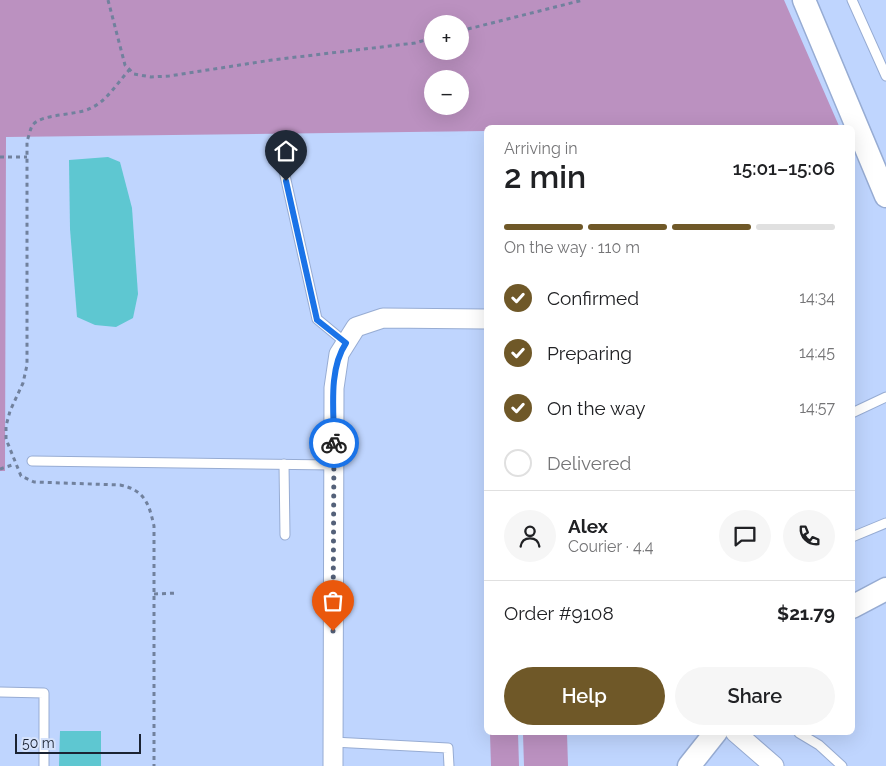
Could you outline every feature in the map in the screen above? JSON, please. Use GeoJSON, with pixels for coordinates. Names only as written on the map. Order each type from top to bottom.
{"type":"FeatureCollection","features":[{"type":"Feature","properties":{"kind":"street"},"geometry":{"type":"LineString","coordinates":[[804,0],[886,196]]}},
{"type":"Feature","properties":{"kind":"street"},"geometry":{"type":"LineString","coordinates":[[332,766],[334,388],[338,354],[356,327],[383,318],[484,319]]}},
{"type":"Feature","properties":{"kind":"street"},"geometry":{"type":"LineString","coordinates":[[855,605],[886,589]]}},
{"type":"Feature","properties":{"kind":"street"},"geometry":{"type":"LineString","coordinates":[[689,766],[714,735]]}},
{"type":"Feature","properties":{"kind":"street"},"geometry":{"type":"LineString","coordinates":[[738,735],[774,766]]}},
{"type":"Feature","properties":{"kind":"lane"},"geometry":{"type":"LineString","coordinates":[[852,0],[886,76]]}},
{"type":"Feature","properties":{"kind":"lane"},"geometry":{"type":"LineString","coordinates":[[282,162],[317,320],[346,343]]}},
{"type":"Feature","properties":{"kind":"lane"},"geometry":{"type":"LineString","coordinates":[[855,412],[886,397]]}},
{"type":"Feature","properties":{"kind":"lane"},"geometry":{"type":"LineString","coordinates":[[32,460],[334,465]]}},
{"type":"Feature","properties":{"kind":"lane"},"geometry":{"type":"LineString","coordinates":[[284,464],[284,534]]}},
{"type":"Feature","properties":{"kind":"lane"},"geometry":{"type":"LineString","coordinates":[[855,536],[886,523]]}},
{"type":"Feature","properties":{"kind":"lane"},"geometry":{"type":"LineString","coordinates":[[0,692],[44,693],[44,766]]}},
{"type":"Feature","properties":{"kind":"lane"},"geometry":{"type":"LineString","coordinates":[[803,735],[819,745],[842,766]]}},
{"type":"Feature","properties":{"kind":"lane"},"geometry":{"type":"LineString","coordinates":[[333,742],[448,748],[448,766]]}},
{"type":"Feature","properties":{"kind":"path"},"geometry":{"type":"LineString","coordinates":[[108,0],[126,65],[134,74],[151,77],[424,40]]}},
{"type":"Feature","properties":{"kind":"path"},"geometry":{"type":"LineString","coordinates":[[469,29],[583,0]]}},
{"type":"Feature","properties":{"kind":"path"},"geometry":{"type":"LineString","coordinates":[[130,69],[104,98],[92,108],[79,113],[38,120],[32,126],[27,141],[27,365],[23,383],[10,411],[6,426],[6,439],[21,476],[34,482],[132,487],[142,495],[150,506],[154,526],[154,766]]}},
{"type":"Feature","properties":{"kind":"path"},"geometry":{"type":"LineString","coordinates":[[0,157],[27,157]]}},
{"type":"Feature","properties":{"kind":"path"},"geometry":{"type":"LineString","coordinates":[[0,469],[15,464]]}},
{"type":"Feature","properties":{"kind":"path"},"geometry":{"type":"LineString","coordinates":[[154,594],[178,593]]}},
{"type":"Feature","properties":{"kind":"shaded area"},"geometry":{"type":"Polygon","coordinates":[[[0,0],[784,0],[839,125],[484,125],[484,131],[6,137],[5,471],[0,471],[0,0]]]}},
{"type":"Feature","properties":{"kind":"shaded area"},"geometry":{"type":"Polygon","coordinates":[[[108,157],[120,162],[132,208],[138,294],[133,318],[116,327],[95,325],[77,317],[70,229],[69,160],[108,157]]]}},
{"type":"Feature","properties":{"kind":"shaded area"},"geometry":{"type":"Polygon","coordinates":[[[60,731],[101,731],[101,766],[59,766],[60,731]]]}},
{"type":"Feature","properties":{"kind":"shaded area"},"geometry":{"type":"Polygon","coordinates":[[[490,735],[518,735],[519,766],[491,766],[490,735]]]}},
{"type":"Feature","properties":{"kind":"shaded area"},"geometry":{"type":"Polygon","coordinates":[[[523,735],[567,735],[568,766],[524,766],[523,735]]]}},
{"type":"Feature","properties":{"kind":"way so far"},"geometry":{"type":"LineString","coordinates":[[333,631],[334,443]]}},
{"type":"Feature","properties":{"kind":"route"},"geometry":{"type":"LineString","coordinates":[[286,181],[317,320],[346,343],[338,354],[334,388],[334,443]]}}]}
